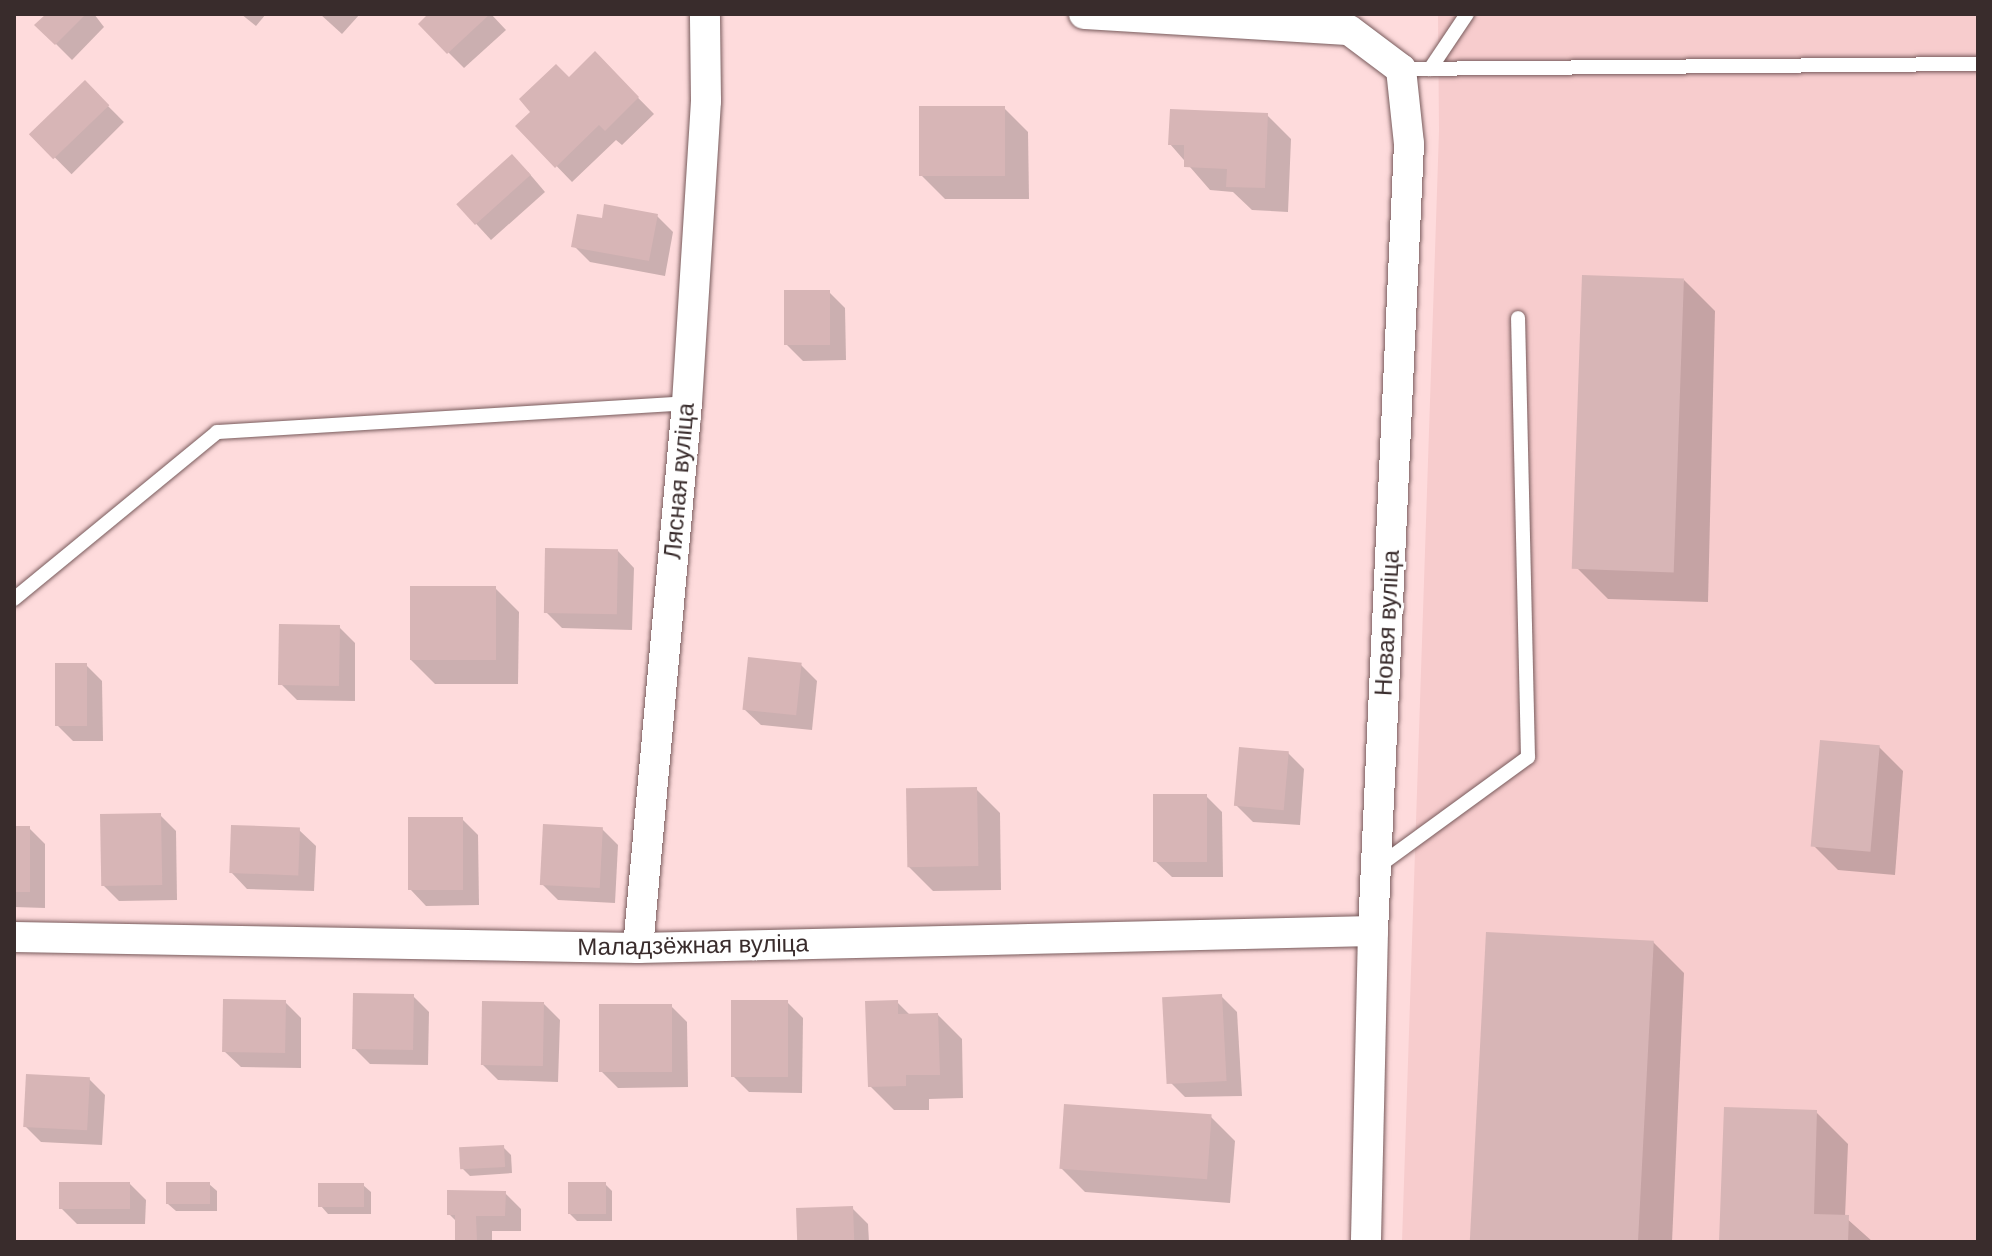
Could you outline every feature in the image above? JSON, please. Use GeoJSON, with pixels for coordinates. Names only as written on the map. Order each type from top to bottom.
{"type":"FeatureCollection","features":[{"type":"Feature","properties":{"kind":"street","name":"Лясная вуліца"},"geometry":{"type":"LineString","coordinates":[[638,948],[687,403],[706,101],[705,14]]}},
{"type":"Feature","properties":{"kind":"street"},"geometry":{"type":"LineString","coordinates":[[1084,14],[1349,30],[1416,69]]}},
{"type":"Feature","properties":{"kind":"street","name":"Новая вуліца"},"geometry":{"type":"LineString","coordinates":[[1366,1242],[1373,931],[1409,144],[1416,69]]}},
{"type":"Feature","properties":{"kind":"street","name":"Маладзёжная вуліца"},"geometry":{"type":"LineString","coordinates":[[14,937],[638,948],[1373,931]]}},
{"type":"Feature","properties":{"kind":"lane"},"geometry":{"type":"LineString","coordinates":[[1416,69],[1467,14]]}},
{"type":"Feature","properties":{"kind":"lane"},"geometry":{"type":"LineString","coordinates":[[1416,69],[1978,64]]}},
{"type":"Feature","properties":{"kind":"lane"},"geometry":{"type":"LineString","coordinates":[[1376,869],[1528,757],[1518,318]]}},
{"type":"Feature","properties":{"kind":"lane"},"geometry":{"type":"LineString","coordinates":[[14,599],[217,432],[687,403]]}},
{"type":"Feature","properties":{"kind":"shaded area"},"geometry":{"type":"Polygon","coordinates":[[[1438,14],[1978,14],[1978,1242],[1402,1242],[1439,131],[1438,14]]]}},
{"type":"Feature","properties":{"kind":"building"},"geometry":{"type":"Polygon","coordinates":[[[46,14],[86,14],[55,45],[34,25],[46,14]]]}},
{"type":"Feature","properties":{"kind":"building"},"geometry":{"type":"Polygon","coordinates":[[[428,14],[490,14],[447,54],[418,24],[428,14]]]}},
{"type":"Feature","properties":{"kind":"building"},"geometry":{"type":"Polygon","coordinates":[[[595,51],[639,97],[605,131],[599,125],[555,168],[515,126],[530,112],[519,99],[556,64],[569,77],[595,51]]]}},
{"type":"Feature","properties":{"kind":"building"},"geometry":{"type":"Polygon","coordinates":[[[85,80],[109,105],[53,159],[29,134],[85,80]]]}},
{"type":"Feature","properties":{"kind":"building"},"geometry":{"type":"Polygon","coordinates":[[[919,106],[1005,106],[1005,176],[919,176],[919,106]]]}},
{"type":"Feature","properties":{"kind":"building"},"geometry":{"type":"Polygon","coordinates":[[[1170,109],[1268,113],[1265,188],[1226,187],[1227,169],[1184,167],[1184,145],[1168,145],[1170,109]]]}},
{"type":"Feature","properties":{"kind":"building"},"geometry":{"type":"Polygon","coordinates":[[[512,154],[531,175],[475,225],[456,204],[512,154]]]}},
{"type":"Feature","properties":{"kind":"building"},"geometry":{"type":"Polygon","coordinates":[[[604,204],[658,214],[649,261],[571,247],[577,214],[602,218],[604,204]]]}},
{"type":"Feature","properties":{"kind":"building"},"geometry":{"type":"Polygon","coordinates":[[[1582,275],[1684,279],[1674,572],[1572,569],[1582,275]]]}},
{"type":"Feature","properties":{"kind":"building"},"geometry":{"type":"Polygon","coordinates":[[[784,290],[830,290],[830,345],[784,345],[784,290]]]}},
{"type":"Feature","properties":{"kind":"building"},"geometry":{"type":"Polygon","coordinates":[[[545,548],[618,549],[617,614],[544,613],[545,548]]]}},
{"type":"Feature","properties":{"kind":"building"},"geometry":{"type":"Polygon","coordinates":[[[410,586],[496,586],[496,660],[410,660],[410,586]]]}},
{"type":"Feature","properties":{"kind":"building"},"geometry":{"type":"Polygon","coordinates":[[[279,624],[340,625],[339,686],[278,685],[279,624]]]}},
{"type":"Feature","properties":{"kind":"building"},"geometry":{"type":"Polygon","coordinates":[[[748,657],[802,663],[796,715],[742,710],[748,657]]]}},
{"type":"Feature","properties":{"kind":"building"},"geometry":{"type":"Polygon","coordinates":[[[55,663],[87,663],[87,726],[55,726],[55,663]]]}},
{"type":"Feature","properties":{"kind":"building"},"geometry":{"type":"Polygon","coordinates":[[[1820,740],[1880,745],[1870,852],[1811,847],[1820,740]]]}},
{"type":"Feature","properties":{"kind":"building"},"geometry":{"type":"Polygon","coordinates":[[[1239,747],[1289,751],[1284,810],[1234,806],[1239,747]]]}},
{"type":"Feature","properties":{"kind":"building"},"geometry":{"type":"Polygon","coordinates":[[[977,787],[978,866],[907,867],[906,788],[977,787]]]}},
{"type":"Feature","properties":{"kind":"building"},"geometry":{"type":"Polygon","coordinates":[[[1153,794],[1207,794],[1207,862],[1153,862],[1153,794]]]}},
{"type":"Feature","properties":{"kind":"building"},"geometry":{"type":"Polygon","coordinates":[[[161,813],[162,885],[101,886],[100,814],[161,813]]]}},
{"type":"Feature","properties":{"kind":"building"},"geometry":{"type":"Polygon","coordinates":[[[408,817],[463,817],[463,890],[408,890],[408,817]]]}},
{"type":"Feature","properties":{"kind":"building"},"geometry":{"type":"Polygon","coordinates":[[[543,824],[603,827],[600,888],[540,885],[543,824]]]}},
{"type":"Feature","properties":{"kind":"building"},"geometry":{"type":"Polygon","coordinates":[[[231,825],[300,827],[298,875],[229,873],[231,825]]]}},
{"type":"Feature","properties":{"kind":"building"},"geometry":{"type":"Polygon","coordinates":[[[14,826],[30,826],[30,892],[14,892],[14,826]]]}},
{"type":"Feature","properties":{"kind":"building"},"geometry":{"type":"Polygon","coordinates":[[[1486,932],[1654,941],[1638,1242],[1470,1242],[1486,932]]]}},
{"type":"Feature","properties":{"kind":"building"},"geometry":{"type":"Polygon","coordinates":[[[353,993],[414,994],[413,1050],[352,1049],[353,993]]]}},
{"type":"Feature","properties":{"kind":"building"},"geometry":{"type":"Polygon","coordinates":[[[1222,994],[1227,1081],[1167,1084],[1162,997],[1222,994]]]}},
{"type":"Feature","properties":{"kind":"building"},"geometry":{"type":"Polygon","coordinates":[[[223,999],[286,1000],[285,1053],[222,1052],[223,999]]]}},
{"type":"Feature","properties":{"kind":"building"},"geometry":{"type":"Polygon","coordinates":[[[731,1000],[788,1000],[788,1077],[731,1077],[731,1000]]]}},
{"type":"Feature","properties":{"kind":"building"},"geometry":{"type":"Polygon","coordinates":[[[898,1000],[898,1014],[938,1013],[940,1075],[906,1075],[906,1086],[868,1087],[865,1001],[898,1000]]]}},
{"type":"Feature","properties":{"kind":"building"},"geometry":{"type":"Polygon","coordinates":[[[482,1001],[544,1002],[543,1066],[481,1065],[482,1001]]]}},
{"type":"Feature","properties":{"kind":"building"},"geometry":{"type":"Polygon","coordinates":[[[599,1004],[672,1004],[672,1072],[599,1072],[599,1004]]]}},
{"type":"Feature","properties":{"kind":"building"},"geometry":{"type":"Polygon","coordinates":[[[26,1074],[90,1077],[87,1130],[23,1127],[26,1074]]]}},
{"type":"Feature","properties":{"kind":"building"},"geometry":{"type":"Polygon","coordinates":[[[1064,1104],[1212,1114],[1207,1179],[1059,1169],[1064,1104]]]}},
{"type":"Feature","properties":{"kind":"building"},"geometry":{"type":"Polygon","coordinates":[[[1724,1107],[1817,1110],[1814,1214],[1849,1215],[1848,1242],[1719,1242],[1724,1107]]]}},
{"type":"Feature","properties":{"kind":"building"},"geometry":{"type":"Polygon","coordinates":[[[504,1145],[505,1167],[460,1169],[459,1147],[504,1145]]]}},
{"type":"Feature","properties":{"kind":"building"},"geometry":{"type":"Polygon","coordinates":[[[59,1182],[130,1182],[130,1209],[59,1209],[59,1182]]]}},
{"type":"Feature","properties":{"kind":"building"},"geometry":{"type":"Polygon","coordinates":[[[166,1182],[210,1182],[210,1204],[166,1204],[166,1182]]]}},
{"type":"Feature","properties":{"kind":"building"},"geometry":{"type":"Polygon","coordinates":[[[568,1182],[606,1182],[606,1214],[568,1214],[568,1182]]]}},
{"type":"Feature","properties":{"kind":"building"},"geometry":{"type":"Polygon","coordinates":[[[318,1183],[364,1183],[364,1207],[318,1207],[318,1183]]]}},
{"type":"Feature","properties":{"kind":"building"},"geometry":{"type":"Polygon","coordinates":[[[447,1190],[506,1191],[505,1216],[476,1216],[477,1242],[455,1242],[455,1215],[447,1215],[447,1190]]]}},
{"type":"Feature","properties":{"kind":"building"},"geometry":{"type":"Polygon","coordinates":[[[853,1206],[854,1242],[797,1242],[796,1208],[853,1206]]]}}]}
